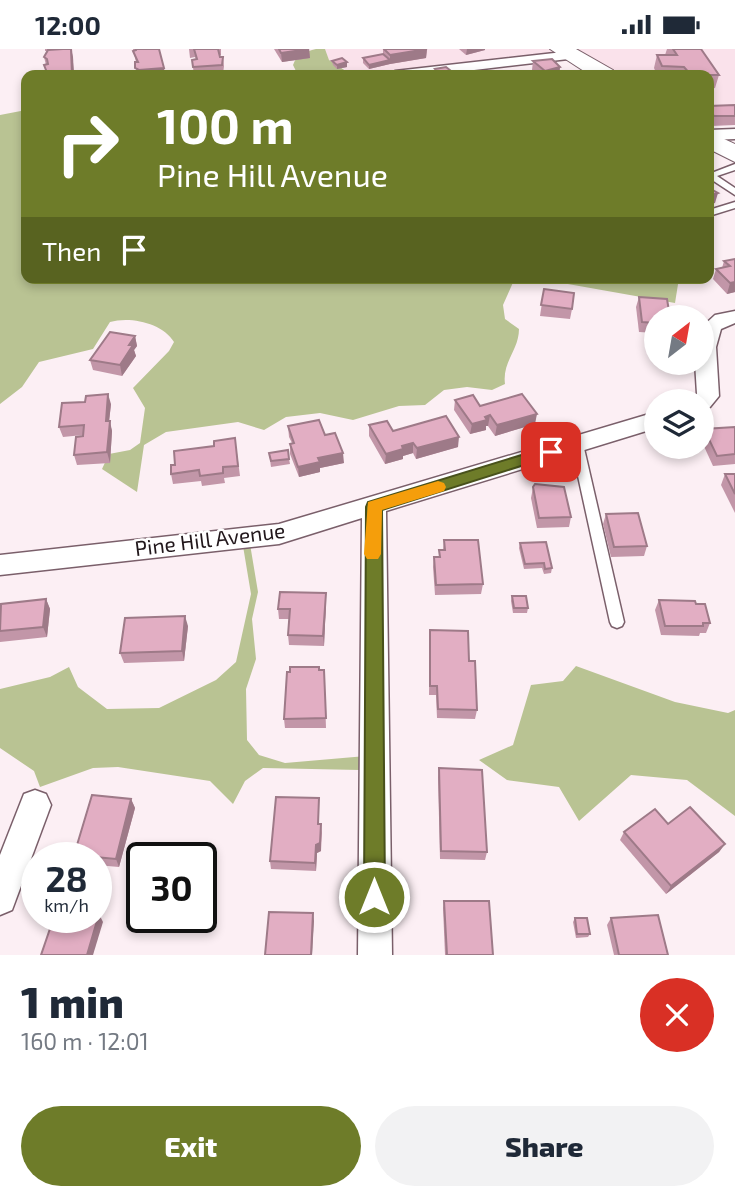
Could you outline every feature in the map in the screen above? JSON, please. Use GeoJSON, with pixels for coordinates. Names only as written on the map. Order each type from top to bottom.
{"type":"FeatureCollection","features":[{"type":"Feature","properties":{"kind":"main road"},"geometry":{"type":"LineString","coordinates":[[567,52],[596,70]]}},
{"type":"Feature","properties":{"kind":"main road"},"geometry":{"type":"LineString","coordinates":[[714,140],[735,155]]}},
{"type":"Feature","properties":{"kind":"street"},"geometry":{"type":"LineString","coordinates":[[432,70],[567,52]]}},
{"type":"Feature","properties":{"kind":"street"},"geometry":{"type":"LineString","coordinates":[[714,136],[735,134]]}},
{"type":"Feature","properties":{"kind":"street"},"geometry":{"type":"LineString","coordinates":[[707,389],[703,353],[708,333],[715,324],[735,317]]}},
{"type":"Feature","properties":{"kind":"street","name":"Pine Hill Avenue"},"geometry":{"type":"LineString","coordinates":[[0,565],[260,537],[374,507],[644,424]]}},
{"type":"Feature","properties":{"kind":"street"},"geometry":{"type":"LineString","coordinates":[[374,507],[375,955]]}},
{"type":"Feature","properties":{"kind":"street"},"geometry":{"type":"LineString","coordinates":[[0,898],[35,804]]}},
{"type":"Feature","properties":{"kind":"lane"},"geometry":{"type":"LineString","coordinates":[[714,175],[735,167]]}},
{"type":"Feature","properties":{"kind":"lane"},"geometry":{"type":"LineString","coordinates":[[714,178],[735,192]]}},
{"type":"Feature","properties":{"kind":"lane"},"geometry":{"type":"LineString","coordinates":[[714,211],[735,205]]}},
{"type":"Feature","properties":{"kind":"lane"},"geometry":{"type":"LineString","coordinates":[[576,444],[617,622]]}},
{"type":"Feature","properties":{"kind":"shaded area"},"geometry":{"type":"Polygon","coordinates":[[[325,49],[735,49],[735,110],[714,114],[714,70],[592,70],[568,56],[441,70],[346,70],[329,60],[325,49]]]}},
{"type":"Feature","properties":{"kind":"green space"},"geometry":{"type":"Polygon","coordinates":[[[325,49],[329,60],[344,70],[296,70],[293,65],[295,61],[305,52],[325,49]]]}},
{"type":"Feature","properties":{"kind":"green space"},"geometry":{"type":"Polygon","coordinates":[[[21,111],[21,284],[512,284],[503,305],[505,319],[519,329],[506,369],[505,384],[492,390],[467,387],[444,390],[425,405],[399,406],[353,420],[320,413],[286,417],[264,430],[238,422],[166,432],[144,445],[137,492],[102,469],[109,454],[130,450],[140,443],[145,408],[133,388],[169,351],[174,342],[162,330],[136,321],[110,322],[93,349],[39,362],[22,387],[0,404],[0,115],[21,111]]]}},
{"type":"Feature","properties":{"kind":"green space"},"geometry":{"type":"Polygon","coordinates":[[[568,284],[678,284],[675,303],[568,284]]]}},
{"type":"Feature","properties":{"kind":"green space"},"geometry":{"type":"Polygon","coordinates":[[[242,540],[250,544],[258,592],[252,619],[256,659],[246,689],[247,740],[259,755],[285,763],[366,756],[360,770],[263,768],[245,781],[233,804],[210,781],[118,767],[93,768],[40,787],[34,771],[0,748],[0,689],[50,677],[69,667],[78,687],[107,709],[159,708],[216,680],[236,662],[251,594],[242,540]]]}},
{"type":"Feature","properties":{"kind":"green space"},"geometry":{"type":"Polygon","coordinates":[[[576,666],[675,702],[728,713],[735,710],[735,816],[687,780],[631,775],[579,821],[559,787],[507,780],[479,760],[513,745],[531,685],[563,681],[576,666]]]}},
{"type":"Feature","properties":{"kind":"building"},"geometry":{"type":"Polygon","coordinates":[[[71,49],[72,70],[46,70],[44,65],[48,64],[44,57],[48,50],[71,49]]]}},
{"type":"Feature","properties":{"kind":"building"},"geometry":{"type":"Polygon","coordinates":[[[159,49],[164,68],[135,68],[135,62],[138,62],[133,51],[159,49]]]}},
{"type":"Feature","properties":{"kind":"building"},"geometry":{"type":"Polygon","coordinates":[[[194,49],[218,49],[220,57],[223,57],[222,65],[193,67],[192,60],[197,59],[194,49]]]}},
{"type":"Feature","properties":{"kind":"building"},"geometry":{"type":"Polygon","coordinates":[[[279,49],[309,49],[281,53],[279,49]]]}},
{"type":"Feature","properties":{"kind":"building"},"geometry":{"type":"Polygon","coordinates":[[[384,49],[427,49],[390,55],[384,49]]]}},
{"type":"Feature","properties":{"kind":"building"},"geometry":{"type":"Polygon","coordinates":[[[673,49],[701,49],[719,75],[714,75],[714,70],[662,66],[657,55],[677,55],[673,49]]]}},
{"type":"Feature","properties":{"kind":"building"},"geometry":{"type":"Polygon","coordinates":[[[383,54],[390,60],[369,65],[363,58],[383,54]]]}},
{"type":"Feature","properties":{"kind":"building"},"geometry":{"type":"Polygon","coordinates":[[[342,58],[347,62],[337,65],[332,61],[342,58]]]}},
{"type":"Feature","properties":{"kind":"building"},"geometry":{"type":"Polygon","coordinates":[[[552,59],[560,67],[544,70],[533,61],[552,59]]]}},
{"type":"Feature","properties":{"kind":"building"},"geometry":{"type":"Polygon","coordinates":[[[735,105],[735,116],[714,116],[714,106],[735,105]]]}},
{"type":"Feature","properties":{"kind":"building"},"geometry":{"type":"Polygon","coordinates":[[[735,259],[735,282],[730,283],[716,269],[730,266],[724,261],[735,259]]]}},
{"type":"Feature","properties":{"kind":"building"},"geometry":{"type":"Polygon","coordinates":[[[544,289],[574,293],[572,309],[541,305],[544,289]]]}},
{"type":"Feature","properties":{"kind":"building"},"geometry":{"type":"Polygon","coordinates":[[[639,297],[667,299],[668,305],[644,305],[642,322],[639,297]]]}},
{"type":"Feature","properties":{"kind":"building"},"geometry":{"type":"Polygon","coordinates":[[[110,332],[135,336],[129,345],[133,345],[120,365],[90,360],[110,332]]]}},
{"type":"Feature","properties":{"kind":"building"},"geometry":{"type":"Polygon","coordinates":[[[108,394],[106,421],[110,421],[107,452],[74,455],[76,437],[83,436],[84,425],[59,427],[62,403],[85,402],[86,396],[108,394]]]}},
{"type":"Feature","properties":{"kind":"building"},"geometry":{"type":"Polygon","coordinates":[[[522,394],[537,414],[497,425],[490,415],[485,417],[487,420],[472,424],[455,400],[473,395],[480,406],[522,394]]]}},
{"type":"Feature","properties":{"kind":"building"},"geometry":{"type":"Polygon","coordinates":[[[446,416],[459,437],[417,448],[413,443],[386,454],[369,425],[387,421],[393,431],[446,416]]]}},
{"type":"Feature","properties":{"kind":"building"},"geometry":{"type":"Polygon","coordinates":[[[319,420],[325,435],[335,433],[343,453],[318,458],[320,462],[298,467],[290,444],[294,443],[288,426],[319,420]]]}},
{"type":"Feature","properties":{"kind":"building"},"geometry":{"type":"Polygon","coordinates":[[[735,427],[735,454],[717,456],[714,450],[714,428],[735,427]]]}},
{"type":"Feature","properties":{"kind":"building"},"geometry":{"type":"Polygon","coordinates":[[[235,438],[238,466],[223,467],[223,473],[200,476],[199,470],[171,474],[171,465],[175,465],[174,451],[214,446],[214,441],[235,438]]]}},
{"type":"Feature","properties":{"kind":"building"},"geometry":{"type":"Polygon","coordinates":[[[288,450],[289,459],[271,461],[269,453],[288,450]]]}},
{"type":"Feature","properties":{"kind":"building"},"geometry":{"type":"Polygon","coordinates":[[[725,474],[735,474],[735,494],[725,474]]]}},
{"type":"Feature","properties":{"kind":"building"},"geometry":{"type":"Polygon","coordinates":[[[535,484],[564,487],[571,517],[539,518],[533,487],[535,484]]]}},
{"type":"Feature","properties":{"kind":"building"},"geometry":{"type":"Polygon","coordinates":[[[638,513],[647,546],[614,547],[606,514],[638,513]]]}},
{"type":"Feature","properties":{"kind":"building"},"geometry":{"type":"Polygon","coordinates":[[[444,540],[478,540],[483,584],[436,585],[434,557],[440,557],[439,550],[445,550],[444,540]]]}},
{"type":"Feature","properties":{"kind":"building"},"geometry":{"type":"Polygon","coordinates":[[[546,542],[552,568],[545,569],[544,563],[525,564],[520,543],[546,542]]]}},
{"type":"Feature","properties":{"kind":"building"},"geometry":{"type":"Polygon","coordinates":[[[280,592],[326,593],[323,636],[288,635],[290,609],[278,609],[280,592]]]}},
{"type":"Feature","properties":{"kind":"building"},"geometry":{"type":"Polygon","coordinates":[[[512,596],[526,596],[528,608],[514,608],[512,596]]]}},
{"type":"Feature","properties":{"kind":"building"},"geometry":{"type":"Polygon","coordinates":[[[46,599],[43,627],[0,631],[1,604],[46,599]]]}},
{"type":"Feature","properties":{"kind":"building"},"geometry":{"type":"Polygon","coordinates":[[[659,600],[695,601],[696,604],[705,604],[710,623],[703,623],[703,626],[665,626],[659,600]]]}},
{"type":"Feature","properties":{"kind":"building"},"geometry":{"type":"Polygon","coordinates":[[[185,616],[182,651],[120,653],[125,618],[185,616]]]}},
{"type":"Feature","properties":{"kind":"building"},"geometry":{"type":"Polygon","coordinates":[[[430,630],[468,631],[469,661],[475,661],[477,710],[438,709],[437,686],[430,686],[430,630]]]}},
{"type":"Feature","properties":{"kind":"building"},"geometry":{"type":"Polygon","coordinates":[[[290,667],[319,667],[319,670],[324,670],[326,718],[284,719],[287,672],[290,672],[290,667]]]}},
{"type":"Feature","properties":{"kind":"building"},"geometry":{"type":"Polygon","coordinates":[[[439,768],[482,770],[487,852],[441,851],[439,768]]]}},
{"type":"Feature","properties":{"kind":"building"},"geometry":{"type":"Polygon","coordinates":[[[92,795],[131,799],[116,859],[112,859],[112,842],[78,842],[92,795]]]}},
{"type":"Feature","properties":{"kind":"building"},"geometry":{"type":"Polygon","coordinates":[[[276,797],[319,798],[320,843],[316,845],[315,863],[270,861],[276,797]]]}},
{"type":"Feature","properties":{"kind":"building"},"geometry":{"type":"Polygon","coordinates":[[[690,807],[725,844],[671,886],[624,832],[655,809],[668,824],[690,807]]]}},
{"type":"Feature","properties":{"kind":"building"},"geometry":{"type":"Polygon","coordinates":[[[444,901],[489,901],[493,955],[447,955],[444,901]]]}},
{"type":"Feature","properties":{"kind":"building"},"geometry":{"type":"Polygon","coordinates":[[[269,912],[313,913],[311,955],[265,955],[269,912]]]}},
{"type":"Feature","properties":{"kind":"building"},"geometry":{"type":"Polygon","coordinates":[[[658,915],[668,955],[619,955],[611,918],[658,915]]]}},
{"type":"Feature","properties":{"kind":"building"},"geometry":{"type":"Polygon","coordinates":[[[575,918],[587,918],[590,934],[577,934],[575,918]]]}},
{"type":"Feature","properties":{"kind":"building"},"geometry":{"type":"Polygon","coordinates":[[[49,933],[93,933],[87,955],[41,955],[49,933]]]}},
{"type":"Feature","properties":{"kind":"slow traffic"},"geometry":{"type":"LineString","coordinates":[[373,554],[374,507],[438,487]]}},
{"type":"Feature","properties":{"kind":"route"},"geometry":{"type":"LineString","coordinates":[[374,897],[374,507],[551,452]]}}]}
